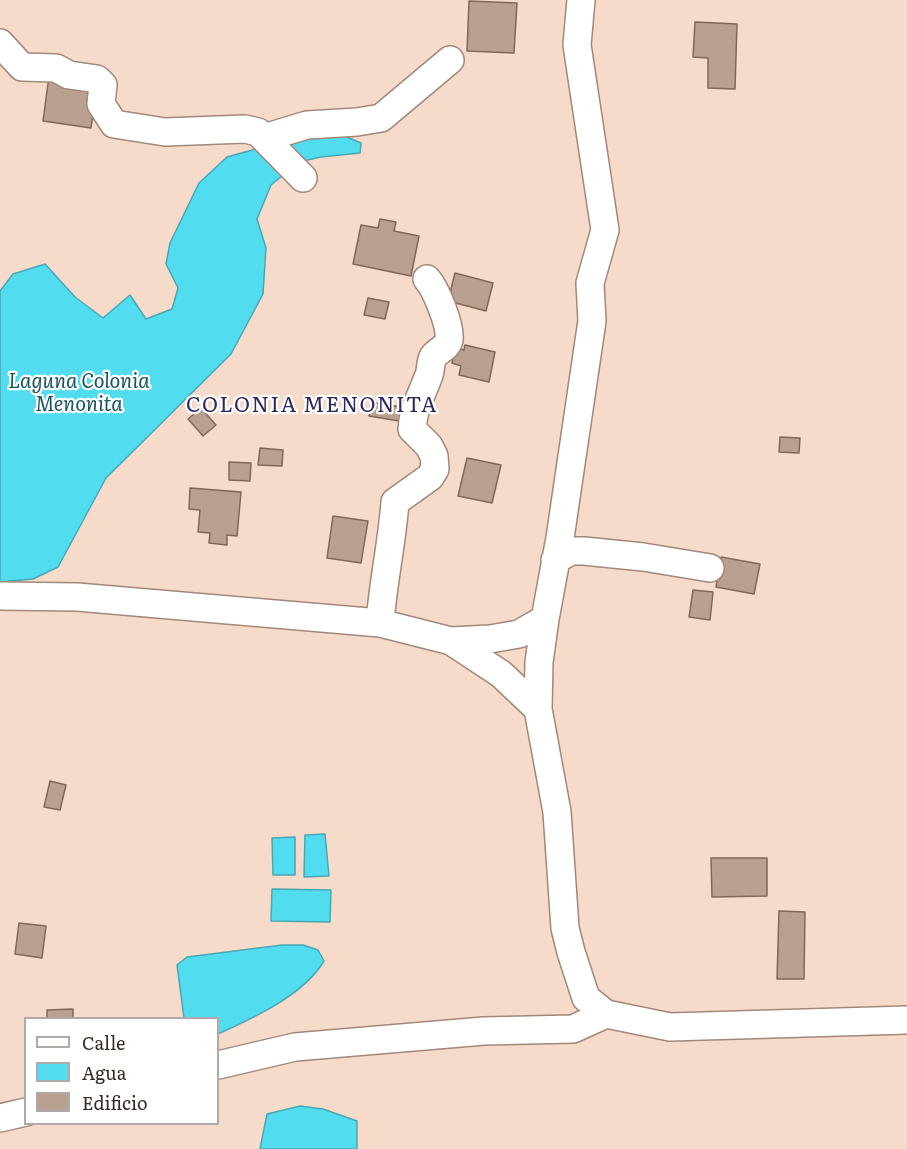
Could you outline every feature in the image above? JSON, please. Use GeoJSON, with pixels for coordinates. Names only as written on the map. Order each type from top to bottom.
{"type":"FeatureCollection","features":[{"type":"Feature","properties":{"kind":"street"},"geometry":{"type":"LineString","coordinates":[[581,0],[578,45],[605,230],[590,283],[592,321],[539,662],[538,709],[558,812],[565,928],[571,952],[586,998],[606,1014],[669,1027],[907,1020]]}},
{"type":"Feature","properties":{"kind":"street"},"geometry":{"type":"LineString","coordinates":[[0,43],[22,67],[56,68],[69,75],[97,79],[103,85],[101,104],[114,124],[165,132],[245,129],[258,132],[303,178]]}},
{"type":"Feature","properties":{"kind":"street"},"geometry":{"type":"LineString","coordinates":[[267,142],[307,125],[381,118],[450,60]]}},
{"type":"Feature","properties":{"kind":"street"},"geometry":{"type":"LineString","coordinates":[[380,623],[382,587],[388,563],[395,502],[430,477],[435,469],[429,446],[412,429],[414,411],[430,373],[431,362],[449,340],[440,303],[432,284],[427,279]]}},
{"type":"Feature","properties":{"kind":"street"},"geometry":{"type":"LineString","coordinates":[[555,560],[571,551],[584,551],[644,557],[710,568]]}},
{"type":"Feature","properties":{"kind":"street"},"geometry":{"type":"LineString","coordinates":[[0,596],[77,597],[380,623],[451,641],[490,639],[519,634],[545,620]]}},
{"type":"Feature","properties":{"kind":"street"},"geometry":{"type":"LineString","coordinates":[[451,641],[501,674],[538,709]]}},
{"type":"Feature","properties":{"kind":"street"},"geometry":{"type":"LineString","coordinates":[[219,1065],[295,1047],[484,1031],[573,1029],[606,1014]]}},
{"type":"Feature","properties":{"kind":"street"},"geometry":{"type":"LineString","coordinates":[[0,1118],[24,1113]]}},
{"type":"Feature","properties":{"kind":"water","name":"Laguna Colonia Menonita"},"geometry":{"type":"Polygon","coordinates":[[[317,132],[342,135],[361,143],[360,153],[299,162],[271,185],[257,219],[266,248],[263,294],[231,354],[106,478],[58,567],[33,579],[0,582],[0,291],[13,274],[45,264],[75,297],[103,318],[130,295],[146,319],[172,309],[178,288],[166,264],[170,243],[199,183],[227,157],[317,132]]]}},
{"type":"Feature","properties":{"kind":"water"},"geometry":{"type":"Polygon","coordinates":[[[325,834],[329,876],[304,877],[305,835],[325,834]]]}},
{"type":"Feature","properties":{"kind":"water"},"geometry":{"type":"Polygon","coordinates":[[[295,837],[295,875],[273,875],[272,838],[295,837]]]}},
{"type":"Feature","properties":{"kind":"water"},"geometry":{"type":"Polygon","coordinates":[[[272,889],[331,890],[330,922],[271,921],[272,889]]]}},
{"type":"Feature","properties":{"kind":"water"},"geometry":{"type":"Polygon","coordinates":[[[282,945],[303,945],[318,950],[324,961],[315,973],[291,995],[262,1013],[219,1034],[219,1017],[184,1017],[177,965],[187,957],[282,945]]]}},
{"type":"Feature","properties":{"kind":"water"},"geometry":{"type":"Polygon","coordinates":[[[300,1106],[323,1109],[357,1121],[357,1149],[260,1149],[267,1114],[300,1106]]]}},
{"type":"Feature","properties":{"kind":"building"},"geometry":{"type":"Polygon","coordinates":[[[469,1],[517,3],[514,53],[467,51],[469,1]]]}},
{"type":"Feature","properties":{"kind":"building"},"geometry":{"type":"Polygon","coordinates":[[[695,22],[737,24],[735,89],[708,88],[708,58],[693,57],[695,22]]]}},
{"type":"Feature","properties":{"kind":"building"},"geometry":{"type":"Polygon","coordinates":[[[49,76],[97,83],[91,128],[43,121],[49,76]]]}},
{"type":"Feature","properties":{"kind":"building"},"geometry":{"type":"Polygon","coordinates":[[[380,219],[396,222],[394,231],[419,236],[411,276],[353,264],[361,225],[378,228],[380,219]]]}},
{"type":"Feature","properties":{"kind":"building"},"geometry":{"type":"Polygon","coordinates":[[[455,273],[493,283],[486,311],[448,301],[455,273]]]}},
{"type":"Feature","properties":{"kind":"building"},"geometry":{"type":"Polygon","coordinates":[[[368,298],[389,302],[385,319],[364,315],[368,298]]]}},
{"type":"Feature","properties":{"kind":"building"},"geometry":{"type":"Polygon","coordinates":[[[465,345],[495,352],[489,382],[459,375],[461,366],[452,363],[455,348],[464,350],[465,345]]]}},
{"type":"Feature","properties":{"kind":"building"},"geometry":{"type":"Polygon","coordinates":[[[371,402],[407,408],[405,422],[369,416],[371,402]]]}},
{"type":"Feature","properties":{"kind":"building"},"geometry":{"type":"Polygon","coordinates":[[[201,408],[216,425],[203,436],[188,419],[201,408]]]}},
{"type":"Feature","properties":{"kind":"building"},"geometry":{"type":"Polygon","coordinates":[[[780,437],[800,438],[799,453],[779,452],[780,437]]]}},
{"type":"Feature","properties":{"kind":"building"},"geometry":{"type":"Polygon","coordinates":[[[260,448],[283,450],[282,466],[258,465],[260,448]]]}},
{"type":"Feature","properties":{"kind":"building"},"geometry":{"type":"Polygon","coordinates":[[[467,458],[501,465],[492,503],[458,496],[467,458]]]}},
{"type":"Feature","properties":{"kind":"building"},"geometry":{"type":"Polygon","coordinates":[[[229,462],[251,463],[250,481],[229,480],[229,462]]]}},
{"type":"Feature","properties":{"kind":"building"},"geometry":{"type":"Polygon","coordinates":[[[190,488],[241,492],[237,536],[227,535],[227,545],[209,543],[210,533],[198,532],[200,510],[189,509],[190,488]]]}},
{"type":"Feature","properties":{"kind":"building"},"geometry":{"type":"Polygon","coordinates":[[[333,516],[368,521],[361,563],[327,558],[333,516]]]}},
{"type":"Feature","properties":{"kind":"building"},"geometry":{"type":"Polygon","coordinates":[[[721,557],[760,564],[754,594],[716,587],[721,557]]]}},
{"type":"Feature","properties":{"kind":"building"},"geometry":{"type":"Polygon","coordinates":[[[693,590],[713,592],[710,620],[689,617],[693,590]]]}},
{"type":"Feature","properties":{"kind":"building"},"geometry":{"type":"Polygon","coordinates":[[[50,781],[66,785],[60,810],[44,807],[50,781]]]}},
{"type":"Feature","properties":{"kind":"building"},"geometry":{"type":"Polygon","coordinates":[[[711,858],[767,858],[767,896],[712,897],[711,858]]]}},
{"type":"Feature","properties":{"kind":"building"},"geometry":{"type":"Polygon","coordinates":[[[779,911],[805,912],[804,979],[777,979],[779,911]]]}},
{"type":"Feature","properties":{"kind":"building"},"geometry":{"type":"Polygon","coordinates":[[[19,923],[46,926],[42,958],[15,954],[19,923]]]}},
{"type":"Feature","properties":{"kind":"building"},"geometry":{"type":"Polygon","coordinates":[[[73,1009],[73,1017],[47,1017],[47,1010],[73,1009]]]}},
{"type":"Feature","properties":{"kind":"district","name":"COLONIA MENONITA"},"geometry":{"type":"Point","coordinates":[312,406]}}]}
